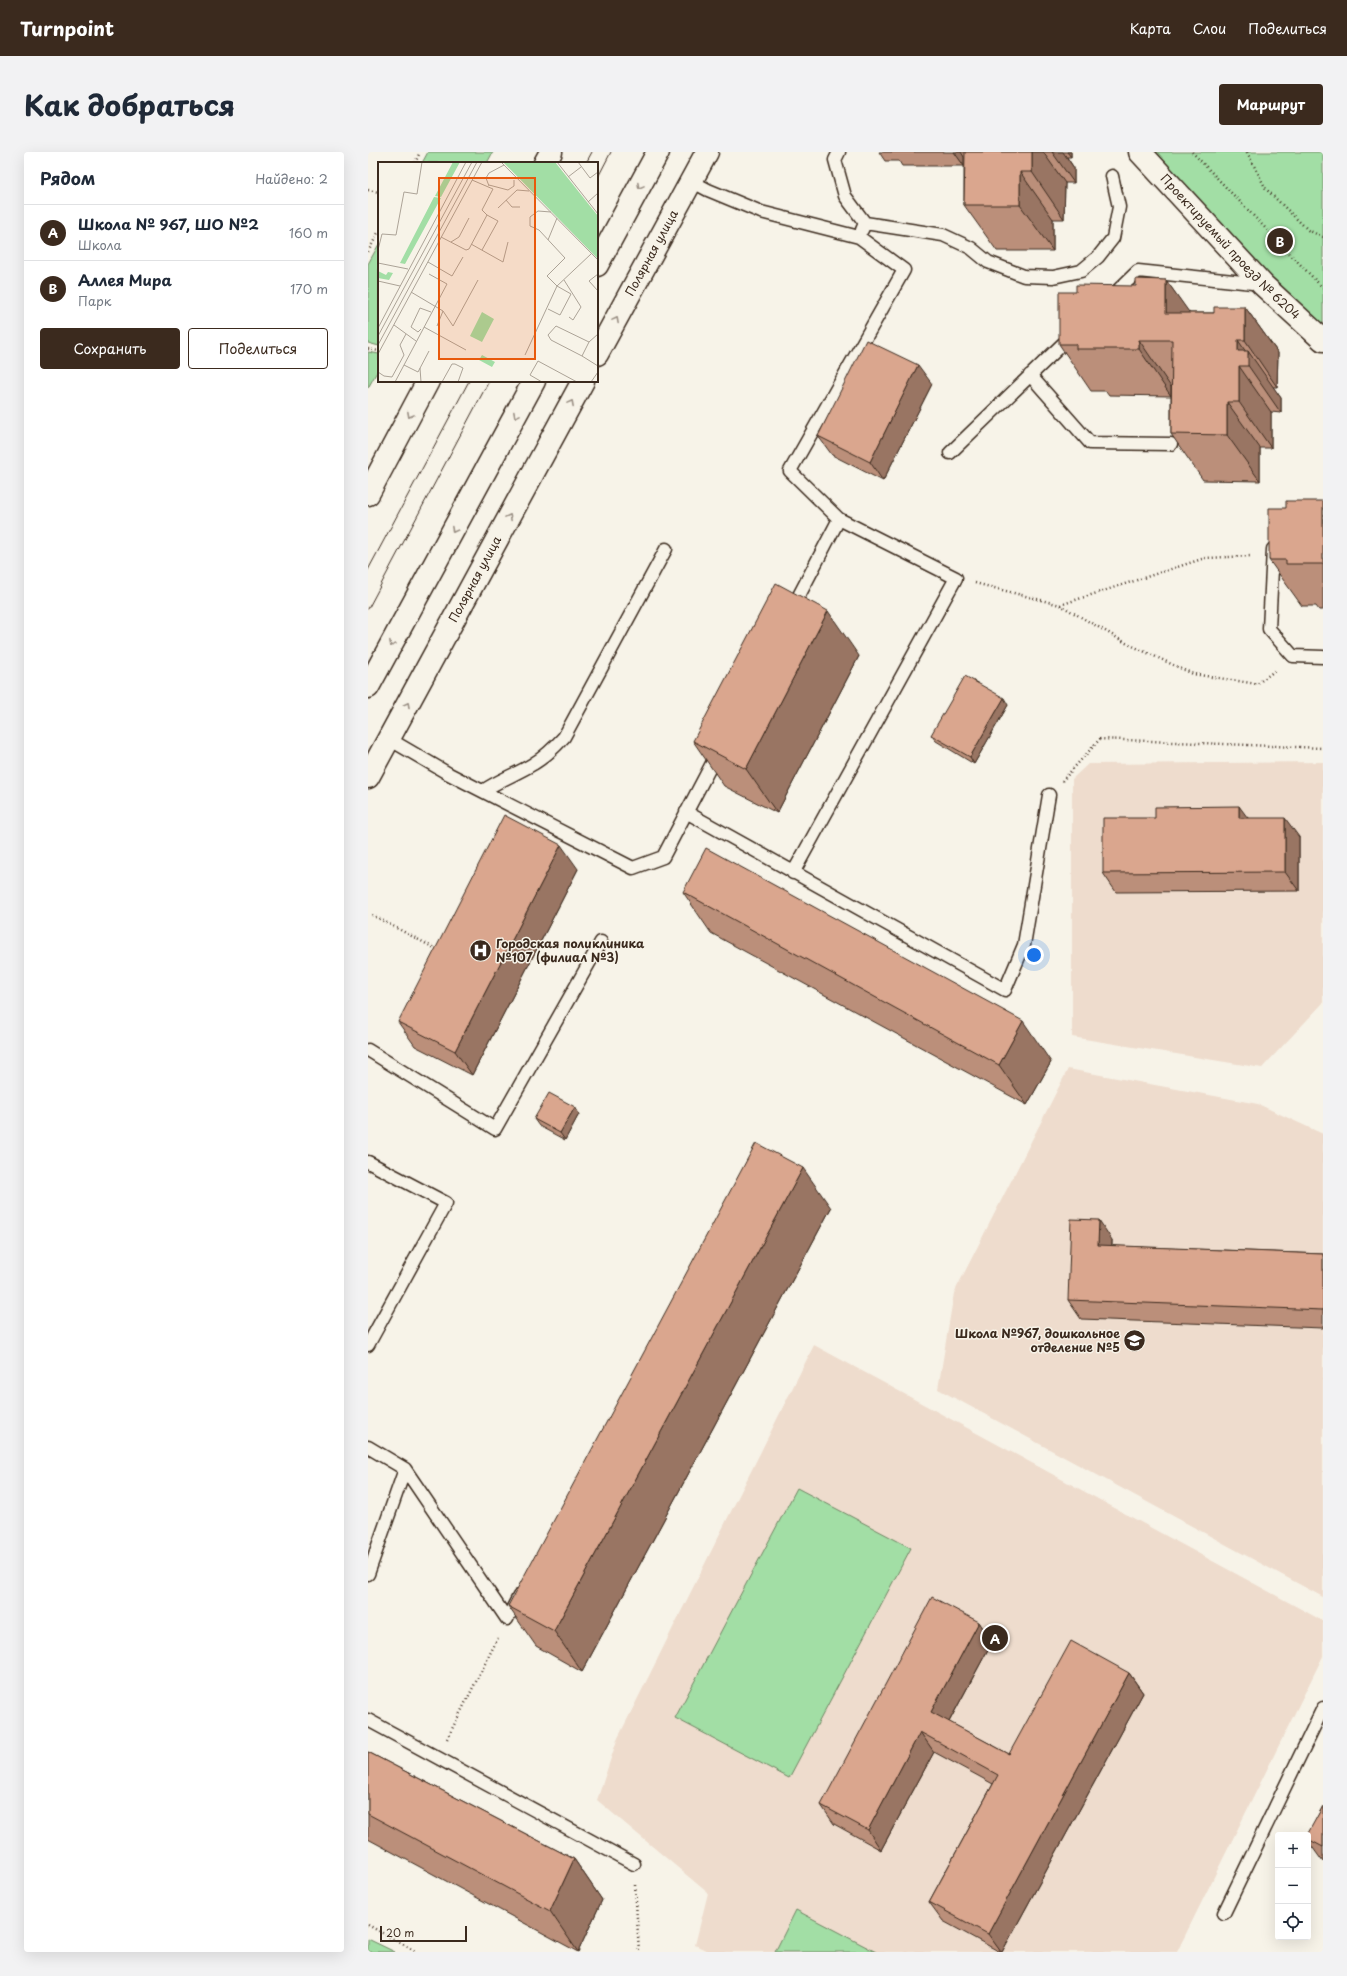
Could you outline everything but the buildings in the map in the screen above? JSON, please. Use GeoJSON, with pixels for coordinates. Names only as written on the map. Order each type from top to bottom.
{"type":"FeatureCollection","features":[{"type":"Feature","properties":{"kind":"main road"},"geometry":{"type":"LineString","coordinates":[[546,162],[551,152]]}},
{"type":"Feature","properties":{"kind":"main road"},"geometry":{"type":"LineString","coordinates":[[598,263],[658,152]]}},
{"type":"Feature","properties":{"kind":"main road","name":"Полярная улица"},"geometry":{"type":"LineString","coordinates":[[598,352],[707,152]]}},
{"type":"Feature","properties":{"kind":"main road","name":"Проектируемый проезд № 6204"},"geometry":{"type":"LineString","coordinates":[[1140,152],[1263,284],[1323,340]]}},
{"type":"Feature","properties":{"kind":"main road"},"geometry":{"type":"LineString","coordinates":[[368,494],[427,382]]}},
{"type":"Feature","properties":{"kind":"main road"},"geometry":{"type":"LineString","coordinates":[[368,687],[533,382]]}},
{"type":"Feature","properties":{"kind":"main road","name":"Полярная улица"},"geometry":{"type":"LineString","coordinates":[[368,777],[582,382]]}},
{"type":"Feature","properties":{"kind":"lane"},"geometry":{"type":"LineString","coordinates":[[838,152],[835,160],[845,196],[865,223],[943,235],[971,248],[988,262],[1024,276],[1053,277],[1081,271],[1098,257],[1113,238],[1119,207],[1112,176]]}},
{"type":"Feature","properties":{"kind":"lane"},"geometry":{"type":"LineString","coordinates":[[691,181],[708,190],[761,212],[859,237],[904,270],[790,471],[839,519],[956,578],[793,873]]}},
{"type":"Feature","properties":{"kind":"lane"},"geometry":{"type":"LineString","coordinates":[[859,237],[865,223]]}},
{"type":"Feature","properties":{"kind":"lane"},"geometry":{"type":"LineString","coordinates":[[1104,304],[1138,271],[1263,284]]}},
{"type":"Feature","properties":{"kind":"lane"},"geometry":{"type":"LineString","coordinates":[[950,453],[1081,326]]}},
{"type":"Feature","properties":{"kind":"lane"},"geometry":{"type":"LineString","coordinates":[[1030,375],[1090,443],[1171,444]]}},
{"type":"Feature","properties":{"kind":"lane"},"geometry":{"type":"LineString","coordinates":[[788,617],[839,519]]}},
{"type":"Feature","properties":{"kind":"lane"},"geometry":{"type":"LineString","coordinates":[[1280,538],[1274,543],[1269,629],[1293,656],[1323,657]]}},
{"type":"Feature","properties":{"kind":"lane"},"geometry":{"type":"LineString","coordinates":[[483,791],[500,780],[532,764],[554,748],[564,737],[666,549]]}},
{"type":"Feature","properties":{"kind":"lane"},"geometry":{"type":"LineString","coordinates":[[389,740],[483,791],[633,868],[663,857],[722,742]]}},
{"type":"Feature","properties":{"kind":"lane"},"geometry":{"type":"LineString","coordinates":[[686,812],[1005,990],[1024,945],[1049,795]]}},
{"type":"Feature","properties":{"kind":"lane"},"geometry":{"type":"LineString","coordinates":[[368,1050],[495,1129],[601,942]]}},
{"type":"Feature","properties":{"kind":"lane"},"geometry":{"type":"LineString","coordinates":[[368,1162],[446,1203],[368,1345]]}},
{"type":"Feature","properties":{"kind":"lane"},"geometry":{"type":"LineString","coordinates":[[368,1447],[406,1469],[507,1619],[526,1584]]}},
{"type":"Feature","properties":{"kind":"lane"},"geometry":{"type":"LineString","coordinates":[[368,1574],[406,1469]]}},
{"type":"Feature","properties":{"kind":"lane"},"geometry":{"type":"LineString","coordinates":[[1224,1913],[1323,1708]]}},
{"type":"Feature","properties":{"kind":"lane"},"geometry":{"type":"LineString","coordinates":[[368,1720],[634,1864]]}},
{"type":"Feature","properties":{"kind":"path"},"geometry":{"type":"LineString","coordinates":[[415,162],[420,152]]}},
{"type":"Feature","properties":{"kind":"path"},"geometry":{"type":"LineString","coordinates":[[1192,152],[1323,288]]}},
{"type":"Feature","properties":{"kind":"path"},"geometry":{"type":"LineString","coordinates":[[1247,152],[1266,188],[1308,230],[1323,238]]}},
{"type":"Feature","properties":{"kind":"path"},"geometry":{"type":"LineString","coordinates":[[368,190],[378,192]]}},
{"type":"Feature","properties":{"kind":"path"},"geometry":{"type":"LineString","coordinates":[[368,252],[378,233]]}},
{"type":"Feature","properties":{"kind":"path"},"geometry":{"type":"LineString","coordinates":[[368,349],[378,351]]}},
{"type":"Feature","properties":{"kind":"path"},"geometry":{"type":"LineString","coordinates":[[1060,605],[1205,558],[1273,556]]}},
{"type":"Feature","properties":{"kind":"path"},"geometry":{"type":"LineString","coordinates":[[956,578],[1060,605],[1126,643],[1193,674],[1257,684],[1293,656]]}},
{"type":"Feature","properties":{"kind":"path"},"geometry":{"type":"LineString","coordinates":[[1049,795],[1100,739],[1323,748]]}},
{"type":"Feature","properties":{"kind":"path"},"geometry":{"type":"LineString","coordinates":[[372,915],[440,951]]}},
{"type":"Feature","properties":{"kind":"path"},"geometry":{"type":"LineString","coordinates":[[438,1758],[507,1619]]}},
{"type":"Feature","properties":{"kind":"path"},"geometry":{"type":"LineString","coordinates":[[634,1864],[639,1952]]}},
{"type":"Feature","properties":{"kind":"path"},"geometry":{"type":"LineString","coordinates":[[368,1925],[417,1952]]}},
{"type":"Feature","properties":{"kind":"shaded area"},"geometry":{"type":"Polygon","coordinates":[[[1323,762],[1323,1003],[1262,1068],[1072,1037],[1072,779],[1088,764],[1323,762]]]}},
{"type":"Feature","properties":{"kind":"shaded area","name":"Школа №967, дошкольное отделение №5"},"geometry":{"type":"Polygon","coordinates":[[[1068,1069],[1258,1104],[1323,1134],[1323,1597],[938,1389],[954,1293],[1068,1069]]]}},
{"type":"Feature","properties":{"kind":"shaded area"},"geometry":{"type":"Polygon","coordinates":[[[814,1345],[1323,1621],[1323,1656],[1177,1952],[710,1952],[695,1945],[708,1893],[597,1800],[617,1740],[814,1345]]]}},
{"type":"Feature","properties":{"kind":"green space"},"geometry":{"type":"Polygon","coordinates":[[[428,152],[493,152],[488,162],[423,162],[428,152]]]}},
{"type":"Feature","properties":{"kind":"green space"},"geometry":{"type":"Polygon","coordinates":[[[1149,152],[1323,152],[1323,329],[1149,152]]]}},
{"type":"Feature","properties":{"kind":"green space"},"geometry":{"type":"Polygon","coordinates":[[[378,246],[378,346],[368,343],[368,264],[378,246]]]}},
{"type":"Feature","properties":{"kind":"green space"},"geometry":{"type":"Polygon","coordinates":[[[368,352],[378,354],[378,370],[368,388],[368,352]]]}},
{"type":"Feature","properties":{"kind":"green space"},"geometry":{"type":"Polygon","coordinates":[[[797,1488],[911,1548],[789,1778],[675,1718],[797,1488]]]}},
{"type":"Feature","properties":{"kind":"green space"},"geometry":{"type":"Polygon","coordinates":[[[796,1910],[876,1952],[775,1952],[796,1910]]]}},
{"type":"Feature","properties":{"kind":"green space"},"geometry":{"type":"Polygon","coordinates":[[[368,1939],[395,1952],[368,1952],[368,1939]]]}},
{"type":"Feature","properties":{"kind":"tram line"},"geometry":{"type":"LineString","coordinates":[[587,162],[592,152]]}},
{"type":"Feature","properties":{"kind":"tram line"},"geometry":{"type":"LineString","coordinates":[[598,177],[611,152]]}},
{"type":"Feature","properties":{"kind":"tram line"},"geometry":{"type":"LineString","coordinates":[[368,570],[468,382]]}},
{"type":"Feature","properties":{"kind":"tram line"},"geometry":{"type":"LineString","coordinates":[[368,609],[488,382]]}},
{"type":"Feature","properties":{"kind":"place","name":"Аллея Мира"},"geometry":{"type":"Point","coordinates":[1280,241]}},
{"type":"Feature","properties":{"kind":"place","name":"Городская поликлиника №107 (филиал №3)"},"geometry":{"type":"Point","coordinates":[480,951]}},
{"type":"Feature","properties":{"kind":"place","name":"Школа №967, дошкольное отделение №5"},"geometry":{"type":"Point","coordinates":[1135,1341]}},
{"type":"Feature","properties":{"kind":"place","name":"Школа № 967, ШО №2"},"geometry":{"type":"Point","coordinates":[995,1638]}}]}
